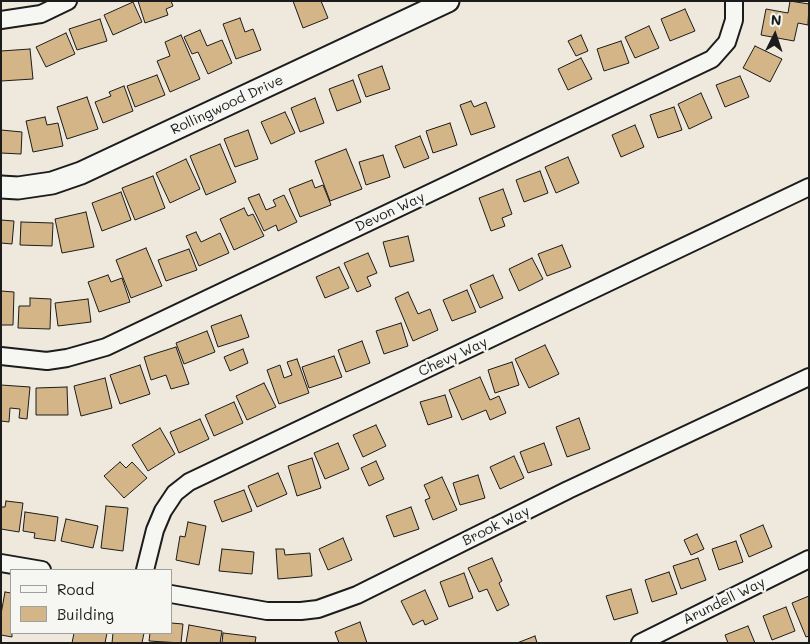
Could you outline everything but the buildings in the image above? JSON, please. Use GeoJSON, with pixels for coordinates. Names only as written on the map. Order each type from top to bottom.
{"type":"FeatureCollection","features":[{"type":"Feature","properties":{"kind":"street"},"geometry":{"type":"LineString","coordinates":[[1,20],[41,14],[68,1]]}},
{"type":"Feature","properties":{"kind":"street","name":"Rollingwood Drive"},"geometry":{"type":"LineString","coordinates":[[1,187],[18,188],[52,183],[81,174],[448,1]]}},
{"type":"Feature","properties":{"kind":"street","name":"Devon Way"},"geometry":{"type":"LineString","coordinates":[[1,356],[47,361],[67,358],[106,347],[712,59],[727,42],[734,20],[734,1]]}},
{"type":"Feature","properties":{"kind":"street","name":"Chevy Way"},"geometry":{"type":"LineString","coordinates":[[145,569],[162,511],[175,493],[189,482],[809,187]]}},
{"type":"Feature","properties":{"kind":"street","name":"Brook Way"},"geometry":{"type":"LineString","coordinates":[[172,594],[266,612],[318,609],[357,594],[568,490],[809,377]]}},
{"type":"Feature","properties":{"kind":"street","name":"Arundell Way"},"geometry":{"type":"LineString","coordinates":[[640,643],[809,559]]}},
{"type":"Feature","properties":{"kind":"street"},"geometry":{"type":"LineString","coordinates":[[1,563],[36,569]]}}]}
